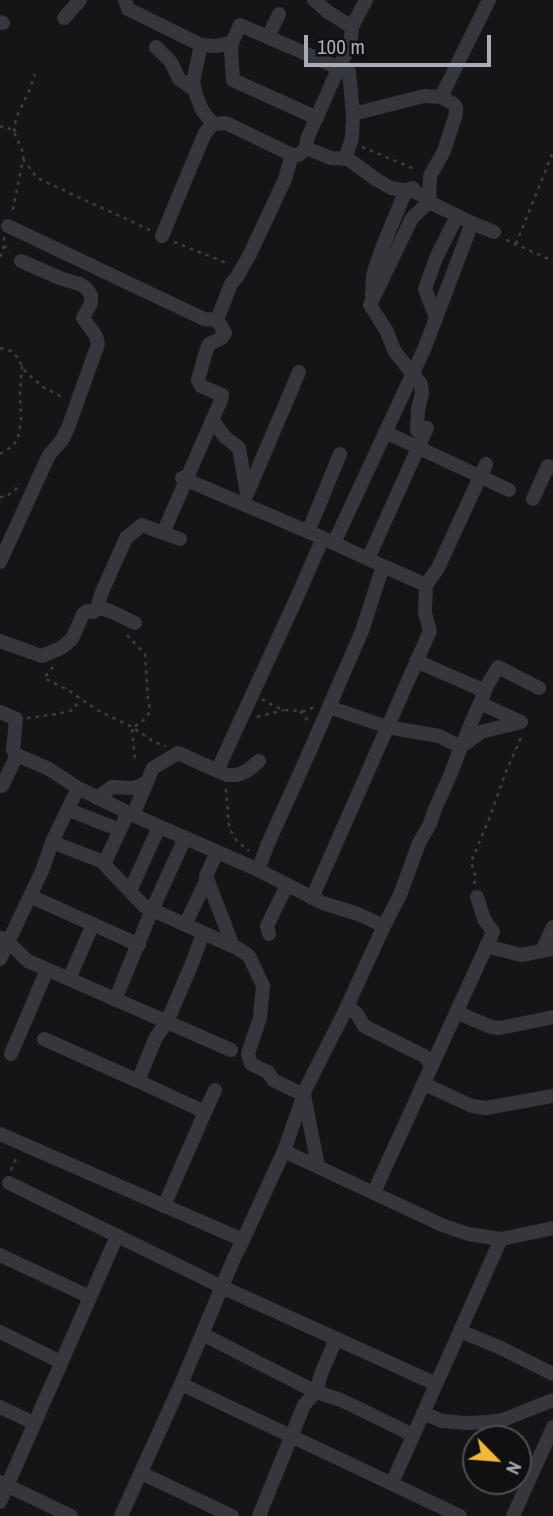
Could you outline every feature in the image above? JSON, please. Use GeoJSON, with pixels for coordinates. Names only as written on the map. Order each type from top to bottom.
{"type":"FeatureCollection","features":[{"type":"Feature","properties":{"kind":"street"},"geometry":{"type":"LineString","coordinates":[[64,18],[80,0]]}},
{"type":"Feature","properties":{"kind":"street"},"geometry":{"type":"LineString","coordinates":[[314,0],[352,27]]}},
{"type":"Feature","properties":{"kind":"street"},"geometry":{"type":"LineString","coordinates":[[162,236],[205,132],[213,124],[226,123],[292,155],[299,155],[306,148],[307,139],[350,46],[352,27],[366,0]]}},
{"type":"Feature","properties":{"kind":"street"},"geometry":{"type":"LineString","coordinates":[[441,97],[489,0]]}},
{"type":"Feature","properties":{"kind":"street"},"geometry":{"type":"LineString","coordinates":[[128,3],[201,45],[232,43]]}},
{"type":"Feature","properties":{"kind":"street"},"geometry":{"type":"LineString","coordinates":[[268,37],[279,14]]}},
{"type":"Feature","properties":{"kind":"street"},"geometry":{"type":"LineString","coordinates":[[315,123],[300,110],[233,80],[231,51],[240,24],[349,72],[352,138],[345,159]]}},
{"type":"Feature","properties":{"kind":"street"},"geometry":{"type":"LineString","coordinates":[[201,45],[195,90],[202,110],[213,124]]}},
{"type":"Feature","properties":{"kind":"street"},"geometry":{"type":"LineString","coordinates":[[156,47],[171,62],[180,79],[195,90]]}},
{"type":"Feature","properties":{"kind":"street"},"geometry":{"type":"LineString","coordinates":[[353,114],[424,96],[441,97],[456,107],[457,114],[444,151],[430,176],[406,190]]}},
{"type":"Feature","properties":{"kind":"street"},"geometry":{"type":"LineString","coordinates":[[306,148],[331,158],[348,159],[391,188],[415,192],[429,202],[494,232]]}},
{"type":"Feature","properties":{"kind":"street"},"geometry":{"type":"LineString","coordinates":[[217,320],[231,284],[250,254],[285,178],[292,155]]}},
{"type":"Feature","properties":{"kind":"street"},"geometry":{"type":"LineString","coordinates":[[372,301],[412,218],[429,202],[430,176]]}},
{"type":"Feature","properties":{"kind":"street"},"geometry":{"type":"LineString","coordinates":[[406,190],[373,275],[370,305],[386,330],[395,352],[421,384],[417,430],[423,437],[483,470],[509,490]]}},
{"type":"Feature","properties":{"kind":"street"},"geometry":{"type":"LineString","coordinates":[[436,318],[425,289],[436,258],[457,216]]}},
{"type":"Feature","properties":{"kind":"street"},"geometry":{"type":"LineString","coordinates":[[222,773],[253,694],[412,373],[472,223]]}},
{"type":"Feature","properties":{"kind":"street"},"geometry":{"type":"LineString","coordinates":[[8,226],[204,319],[217,320]]}},
{"type":"Feature","properties":{"kind":"street"},"geometry":{"type":"LineString","coordinates":[[0,562],[49,455],[62,440],[76,411],[98,344],[96,336],[83,318],[91,303],[91,295],[80,284],[21,261]]}},
{"type":"Feature","properties":{"kind":"street"},"geometry":{"type":"LineString","coordinates":[[163,533],[222,395],[201,386],[198,380],[209,344],[222,338],[225,333],[217,320]]}},
{"type":"Feature","properties":{"kind":"street"},"geometry":{"type":"LineString","coordinates":[[246,499],[299,372]]}},
{"type":"Feature","properties":{"kind":"street"},"geometry":{"type":"LineString","coordinates":[[212,419],[225,438],[239,448],[246,499]]}},
{"type":"Feature","properties":{"kind":"street"},"geometry":{"type":"LineString","coordinates":[[385,432],[423,437]]}},
{"type":"Feature","properties":{"kind":"street"},"geometry":{"type":"LineString","coordinates":[[368,559],[423,437]]}},
{"type":"Feature","properties":{"kind":"street"},"geometry":{"type":"LineString","coordinates":[[308,532],[340,454]]}},
{"type":"Feature","properties":{"kind":"street"},"geometry":{"type":"LineString","coordinates":[[533,499],[548,466],[553,468]]}},
{"type":"Feature","properties":{"kind":"street"},"geometry":{"type":"LineString","coordinates":[[313,898],[430,631],[425,613],[426,585],[438,568],[483,470]]}},
{"type":"Feature","properties":{"kind":"street"},"geometry":{"type":"LineString","coordinates":[[184,479],[246,499],[308,532],[426,585]]}},
{"type":"Feature","properties":{"kind":"street"},"geometry":{"type":"LineString","coordinates":[[0,641],[42,656],[54,652],[72,639],[83,614],[87,611],[93,612],[97,607],[126,538],[142,525],[180,539]]}},
{"type":"Feature","properties":{"kind":"street"},"geometry":{"type":"LineString","coordinates":[[258,870],[362,631],[383,566]]}},
{"type":"Feature","properties":{"kind":"street"},"geometry":{"type":"LineString","coordinates":[[97,607],[129,620]]}},
{"type":"Feature","properties":{"kind":"street"},"geometry":{"type":"LineString","coordinates":[[416,661],[521,722]]}},
{"type":"Feature","properties":{"kind":"street"},"geometry":{"type":"LineString","coordinates":[[124,1514],[284,1151],[304,1095],[400,895],[419,843],[430,824],[482,697],[498,667],[539,688]]}},
{"type":"Feature","properties":{"kind":"street"},"geometry":{"type":"LineString","coordinates":[[329,706],[387,727],[439,736],[461,747]]}},
{"type":"Feature","properties":{"kind":"street"},"geometry":{"type":"LineString","coordinates":[[0,712],[16,719],[13,750],[17,755],[49,769],[78,788],[131,814],[258,870],[335,908],[358,914],[383,926]]}},
{"type":"Feature","properties":{"kind":"street"},"geometry":{"type":"LineString","coordinates":[[461,747],[481,732],[521,722]]}},
{"type":"Feature","properties":{"kind":"street"},"geometry":{"type":"LineString","coordinates":[[104,864],[153,768],[178,753],[222,773],[237,775],[259,761]]}},
{"type":"Feature","properties":{"kind":"street"},"geometry":{"type":"LineString","coordinates":[[2,786],[17,755]]}},
{"type":"Feature","properties":{"kind":"street"},"geometry":{"type":"LineString","coordinates":[[97,798],[112,787],[134,788],[147,782]]}},
{"type":"Feature","properties":{"kind":"street"},"geometry":{"type":"LineString","coordinates":[[0,959],[4,939],[30,896],[78,788]]}},
{"type":"Feature","properties":{"kind":"street"},"geometry":{"type":"LineString","coordinates":[[69,810],[120,830]]}},
{"type":"Feature","properties":{"kind":"street"},"geometry":{"type":"LineString","coordinates":[[130,891],[159,827]]}},
{"type":"Feature","properties":{"kind":"street"},"geometry":{"type":"LineString","coordinates":[[116,1000],[152,910],[185,838]]}},
{"type":"Feature","properties":{"kind":"street"},"geometry":{"type":"LineString","coordinates":[[52,842],[101,861],[144,906],[233,946],[249,956],[263,986],[260,1018],[248,1053],[251,1064],[268,1072],[273,1080],[304,1095]]}},
{"type":"Feature","properties":{"kind":"street"},"geometry":{"type":"LineString","coordinates":[[217,852],[206,876],[233,946]]}},
{"type":"Feature","properties":{"kind":"street"},"geometry":{"type":"LineString","coordinates":[[186,925],[207,879]]}},
{"type":"Feature","properties":{"kind":"street"},"geometry":{"type":"LineString","coordinates":[[269,934],[267,926],[287,885]]}},
{"type":"Feature","properties":{"kind":"street"},"geometry":{"type":"LineString","coordinates":[[30,896],[139,945]]}},
{"type":"Feature","properties":{"kind":"street"},"geometry":{"type":"LineString","coordinates":[[374,1192],[492,932],[484,919],[477,897]]}},
{"type":"Feature","properties":{"kind":"street"},"geometry":{"type":"LineString","coordinates":[[69,979],[93,924]]}},
{"type":"Feature","properties":{"kind":"street"},"geometry":{"type":"LineString","coordinates":[[486,946],[521,955],[548,950],[553,927]]}},
{"type":"Feature","properties":{"kind":"street"},"geometry":{"type":"LineString","coordinates":[[138,1081],[156,1037],[167,1022],[203,933]]}},
{"type":"Feature","properties":{"kind":"street"},"geometry":{"type":"LineString","coordinates":[[4,939],[28,961],[231,1050]]}},
{"type":"Feature","properties":{"kind":"street"},"geometry":{"type":"LineString","coordinates":[[11,1055],[47,970]]}},
{"type":"Feature","properties":{"kind":"street"},"geometry":{"type":"LineString","coordinates":[[347,1006],[357,1014],[364,1026]]}},
{"type":"Feature","properties":{"kind":"street"},"geometry":{"type":"LineString","coordinates":[[456,1012],[491,1027],[500,1028],[553,1017]]}},
{"type":"Feature","properties":{"kind":"street"},"geometry":{"type":"LineString","coordinates":[[338,1025],[364,1026],[424,1056],[432,1066]]}},
{"type":"Feature","properties":{"kind":"street"},"geometry":{"type":"LineString","coordinates":[[44,1039],[205,1112]]}},
{"type":"Feature","properties":{"kind":"street"},"geometry":{"type":"LineString","coordinates":[[424,1084],[472,1107],[485,1108],[553,1096]]}},
{"type":"Feature","properties":{"kind":"street"},"geometry":{"type":"LineString","coordinates":[[164,1206],[215,1090]]}},
{"type":"Feature","properties":{"kind":"street"},"geometry":{"type":"LineString","coordinates":[[304,1095],[318,1166]]}},
{"type":"Feature","properties":{"kind":"street"},"geometry":{"type":"LineString","coordinates":[[0,1135],[243,1240]]}},
{"type":"Feature","properties":{"kind":"street"},"geometry":{"type":"LineString","coordinates":[[284,1151],[442,1225],[468,1234],[501,1239],[553,1228]]}},
{"type":"Feature","properties":{"kind":"street"},"geometry":{"type":"LineString","coordinates":[[9,1183],[222,1287],[436,1384]]}},
{"type":"Feature","properties":{"kind":"street"},"geometry":{"type":"LineString","coordinates":[[0,1502],[4,1484],[117,1236]]}},
{"type":"Feature","properties":{"kind":"street"},"geometry":{"type":"LineString","coordinates":[[392,1483],[501,1239]]}},
{"type":"Feature","properties":{"kind":"street"},"geometry":{"type":"LineString","coordinates":[[0,1255],[90,1297]]}},
{"type":"Feature","properties":{"kind":"street"},"geometry":{"type":"LineString","coordinates":[[460,1331],[553,1374]]}},
{"type":"Feature","properties":{"kind":"street"},"geometry":{"type":"LineString","coordinates":[[0,1332],[61,1362]]}},
{"type":"Feature","properties":{"kind":"street"},"geometry":{"type":"LineString","coordinates":[[202,1335],[316,1392],[341,1400],[413,1435]]}},
{"type":"Feature","properties":{"kind":"street"},"geometry":{"type":"LineString","coordinates":[[259,1516],[304,1405],[316,1392],[336,1339]]}},
{"type":"Feature","properties":{"kind":"street"},"geometry":{"type":"LineString","coordinates":[[181,1384],[460,1516]]}},
{"type":"Feature","properties":{"kind":"street"},"geometry":{"type":"LineString","coordinates":[[423,1413],[442,1421],[488,1422],[503,1420],[553,1400]]}},
{"type":"Feature","properties":{"kind":"street"},"geometry":{"type":"LineString","coordinates":[[0,1407],[34,1423]]}},
{"type":"Feature","properties":{"kind":"street"},"geometry":{"type":"LineString","coordinates":[[513,1516],[553,1427]]}},
{"type":"Feature","properties":{"kind":"street"},"geometry":{"type":"LineString","coordinates":[[141,1473],[232,1516]]}},
{"type":"Feature","properties":{"kind":"street"},"geometry":{"type":"LineString","coordinates":[[4,1484],[71,1516]]}},
{"type":"Feature","properties":{"kind":"path"},"geometry":{"type":"LineString","coordinates":[[0,257],[24,155],[14,132],[16,118],[35,74]]}},
{"type":"Feature","properties":{"kind":"path"},"geometry":{"type":"LineString","coordinates":[[0,127],[5,126],[14,132]]}},
{"type":"Feature","properties":{"kind":"path"},"geometry":{"type":"LineString","coordinates":[[352,138],[365,148],[430,176]]}},
{"type":"Feature","properties":{"kind":"path"},"geometry":{"type":"LineString","coordinates":[[516,244],[553,152]]}},
{"type":"Feature","properties":{"kind":"path"},"geometry":{"type":"LineString","coordinates":[[23,159],[37,178],[240,270]]}},
{"type":"Feature","properties":{"kind":"path"},"geometry":{"type":"LineString","coordinates":[[494,232],[553,261]]}},
{"type":"Feature","properties":{"kind":"path"},"geometry":{"type":"LineString","coordinates":[[4,246],[21,261]]}},
{"type":"Feature","properties":{"kind":"path"},"geometry":{"type":"LineString","coordinates":[[0,348],[11,351],[18,357],[25,371],[43,387],[61,398],[78,401]]}},
{"type":"Feature","properties":{"kind":"path"},"geometry":{"type":"LineString","coordinates":[[0,454],[13,446],[18,438],[22,366]]}},
{"type":"Feature","properties":{"kind":"path"},"geometry":{"type":"LineString","coordinates":[[129,620],[124,632],[145,654],[150,709],[148,716],[132,727]]}},
{"type":"Feature","properties":{"kind":"path"},"geometry":{"type":"LineString","coordinates":[[54,652],[54,664],[44,678],[154,742],[178,753]]}},
{"type":"Feature","properties":{"kind":"path"},"geometry":{"type":"LineString","coordinates":[[253,694],[284,710]]}},
{"type":"Feature","properties":{"kind":"path"},"geometry":{"type":"LineString","coordinates":[[16,719],[58,715],[73,710],[80,699]]}},
{"type":"Feature","properties":{"kind":"path"},"geometry":{"type":"LineString","coordinates":[[241,721],[284,710],[304,711],[321,705],[329,706]]}},
{"type":"Feature","properties":{"kind":"path"},"geometry":{"type":"LineString","coordinates":[[477,897],[474,888],[476,878],[471,862],[520,740],[521,722]]}},
{"type":"Feature","properties":{"kind":"path"},"geometry":{"type":"LineString","coordinates":[[132,727],[135,762]]}},
{"type":"Feature","properties":{"kind":"path"},"geometry":{"type":"LineString","coordinates":[[222,773],[229,828],[237,841],[250,852],[258,870]]}},
{"type":"Feature","properties":{"kind":"path"},"geometry":{"type":"LineString","coordinates":[[9,1183],[9,1172],[22,1144]]}}]}
